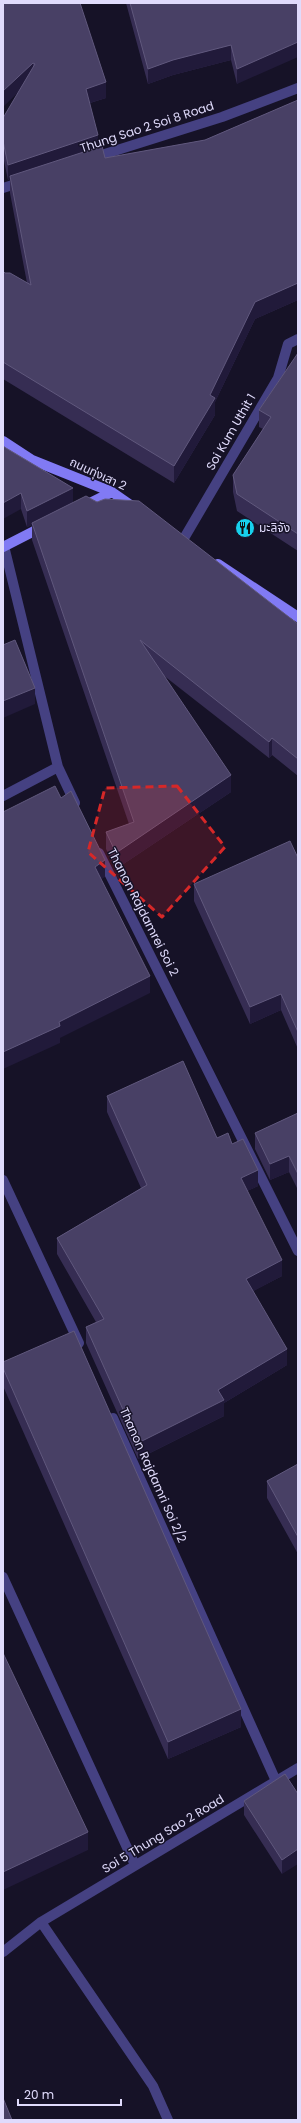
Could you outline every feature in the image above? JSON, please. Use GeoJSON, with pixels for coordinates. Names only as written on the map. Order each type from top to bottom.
{"type":"FeatureCollection","features":[{"type":"Feature","properties":{"kind":"street","name":"Thung Sao 2 Soi 8 Road"},"geometry":{"type":"LineString","coordinates":[[81,162],[222,117],[298,88]]}},
{"type":"Feature","properties":{"kind":"street"},"geometry":{"type":"LineString","coordinates":[[3,188],[31,179]]}},
{"type":"Feature","properties":{"kind":"street","name":"Soi Kum Uthit 1"},"geometry":{"type":"LineString","coordinates":[[183,540],[278,378],[288,344],[298,339]]}},
{"type":"Feature","properties":{"kind":"street","name":"ถนนทุ่งเสา 2"},"geometry":{"type":"LineString","coordinates":[[3,440],[32,460],[112,492],[144,514]]}},
{"type":"Feature","properties":{"kind":"street"},"geometry":{"type":"LineString","coordinates":[[71,512],[112,492]]}},
{"type":"Feature","properties":{"kind":"street"},"geometry":{"type":"LineString","coordinates":[[51,522],[4,546],[58,767],[79,812]]}},
{"type":"Feature","properties":{"kind":"street"},"geometry":{"type":"LineString","coordinates":[[209,557],[298,617]]}},
{"type":"Feature","properties":{"kind":"street"},"geometry":{"type":"LineString","coordinates":[[3,796],[58,767]]}},
{"type":"Feature","properties":{"kind":"street","name":"Thanon Rajdamrei Soi 2"},"geometry":{"type":"LineString","coordinates":[[96,846],[298,1251]]}},
{"type":"Feature","properties":{"kind":"street"},"geometry":{"type":"LineString","coordinates":[[3,1180],[83,1352]]}},
{"type":"Feature","properties":{"kind":"street","name":"Thanon Rajdamri Soi 2/2"},"geometry":{"type":"LineString","coordinates":[[109,1410],[276,1781]]}},
{"type":"Feature","properties":{"kind":"street"},"geometry":{"type":"LineString","coordinates":[[3,1577],[135,1865]]}},
{"type":"Feature","properties":{"kind":"street","name":"Soi 5 Thung Sao 2 Road"},"geometry":{"type":"LineString","coordinates":[[3,1952],[41,1922],[298,1768]]}},
{"type":"Feature","properties":{"kind":"street"},"geometry":{"type":"LineString","coordinates":[[41,1922],[153,2086],[168,2120]]}},
{"type":"Feature","properties":{"kind":"highlighted area"},"geometry":{"type":"Polygon","coordinates":[[[177,786],[225,847],[162,917],[88,852],[105,788],[177,786]]]}},
{"type":"Feature","properties":{"kind":"building"},"geometry":{"type":"Polygon","coordinates":[[[3,3],[80,3],[106,82],[86,89],[98,135],[8,165],[3,141],[3,118],[35,64],[33,63],[3,91],[3,3]]]}},
{"type":"Feature","properties":{"kind":"building"},"geometry":{"type":"Polygon","coordinates":[[[130,3],[298,3],[298,42],[237,69],[231,45],[173,60],[148,69],[130,3]]]}},
{"type":"Feature","properties":{"kind":"building"},"geometry":{"type":"Polygon","coordinates":[[[298,100],[298,283],[255,302],[210,395],[215,398],[174,466],[3,362],[3,271],[5,273],[10,273],[31,285],[10,176],[102,146],[105,158],[205,140],[298,100]]]}},
{"type":"Feature","properties":{"kind":"building"},"geometry":{"type":"Polygon","coordinates":[[[298,353],[298,534],[237,494],[233,475],[271,417],[259,410],[298,353]]]}},
{"type":"Feature","properties":{"kind":"building"},"geometry":{"type":"Polygon","coordinates":[[[3,446],[73,488],[27,511],[21,493],[3,503],[3,446]]]}},
{"type":"Feature","properties":{"kind":"building"},"geometry":{"type":"Polygon","coordinates":[[[86,496],[97,502],[105,499],[139,501],[298,624],[298,759],[272,738],[269,742],[140,640],[231,775],[116,853],[106,832],[134,822],[32,523],[86,496]]]}},
{"type":"Feature","properties":{"kind":"building"},"geometry":{"type":"Polygon","coordinates":[[[15,640],[35,688],[3,701],[3,645],[15,640]]]}},
{"type":"Feature","properties":{"kind":"building"},"geometry":{"type":"Polygon","coordinates":[[[55,786],[61,798],[71,791],[105,860],[95,867],[150,976],[59,1022],[60,1026],[3,1052],[3,812],[55,786]]]}},
{"type":"Feature","properties":{"kind":"building"},"geometry":{"type":"Polygon","coordinates":[[[290,841],[298,858],[298,1032],[281,994],[250,1007],[194,884],[290,841]]]}},
{"type":"Feature","properties":{"kind":"building"},"geometry":{"type":"Polygon","coordinates":[[[183,1061],[217,1138],[228,1133],[232,1144],[243,1139],[258,1170],[241,1178],[282,1260],[246,1279],[287,1349],[218,1390],[224,1400],[138,1443],[86,1327],[104,1319],[57,1238],[147,1185],[107,1096],[183,1061]]]}},
{"type":"Feature","properties":{"kind":"building"},"geometry":{"type":"Polygon","coordinates":[[[298,1113],[298,1174],[289,1156],[270,1164],[255,1133],[298,1113]]]}},
{"type":"Feature","properties":{"kind":"building"},"geometry":{"type":"Polygon","coordinates":[[[74,1331],[241,1709],[168,1742],[3,1368],[3,1362],[74,1331]]]}},
{"type":"Feature","properties":{"kind":"building"},"geometry":{"type":"Polygon","coordinates":[[[298,1464],[298,1537],[267,1481],[298,1464]]]}},
{"type":"Feature","properties":{"kind":"building"},"geometry":{"type":"Polygon","coordinates":[[[3,1653],[88,1832],[3,1872],[3,1653]]]}},
{"type":"Feature","properties":{"kind":"building"},"geometry":{"type":"Polygon","coordinates":[[[285,1774],[298,1794],[298,1849],[282,1860],[244,1801],[285,1774]]]}},
{"type":"Feature","properties":{"kind":"building"},"geometry":{"type":"Polygon","coordinates":[[[3,2098],[12,2120],[3,2120],[3,2098]]]}},
{"type":"Feature","properties":{"kind":"place","name":"มะลิจัง"},"geometry":{"type":"Point","coordinates":[245,528]}}]}
